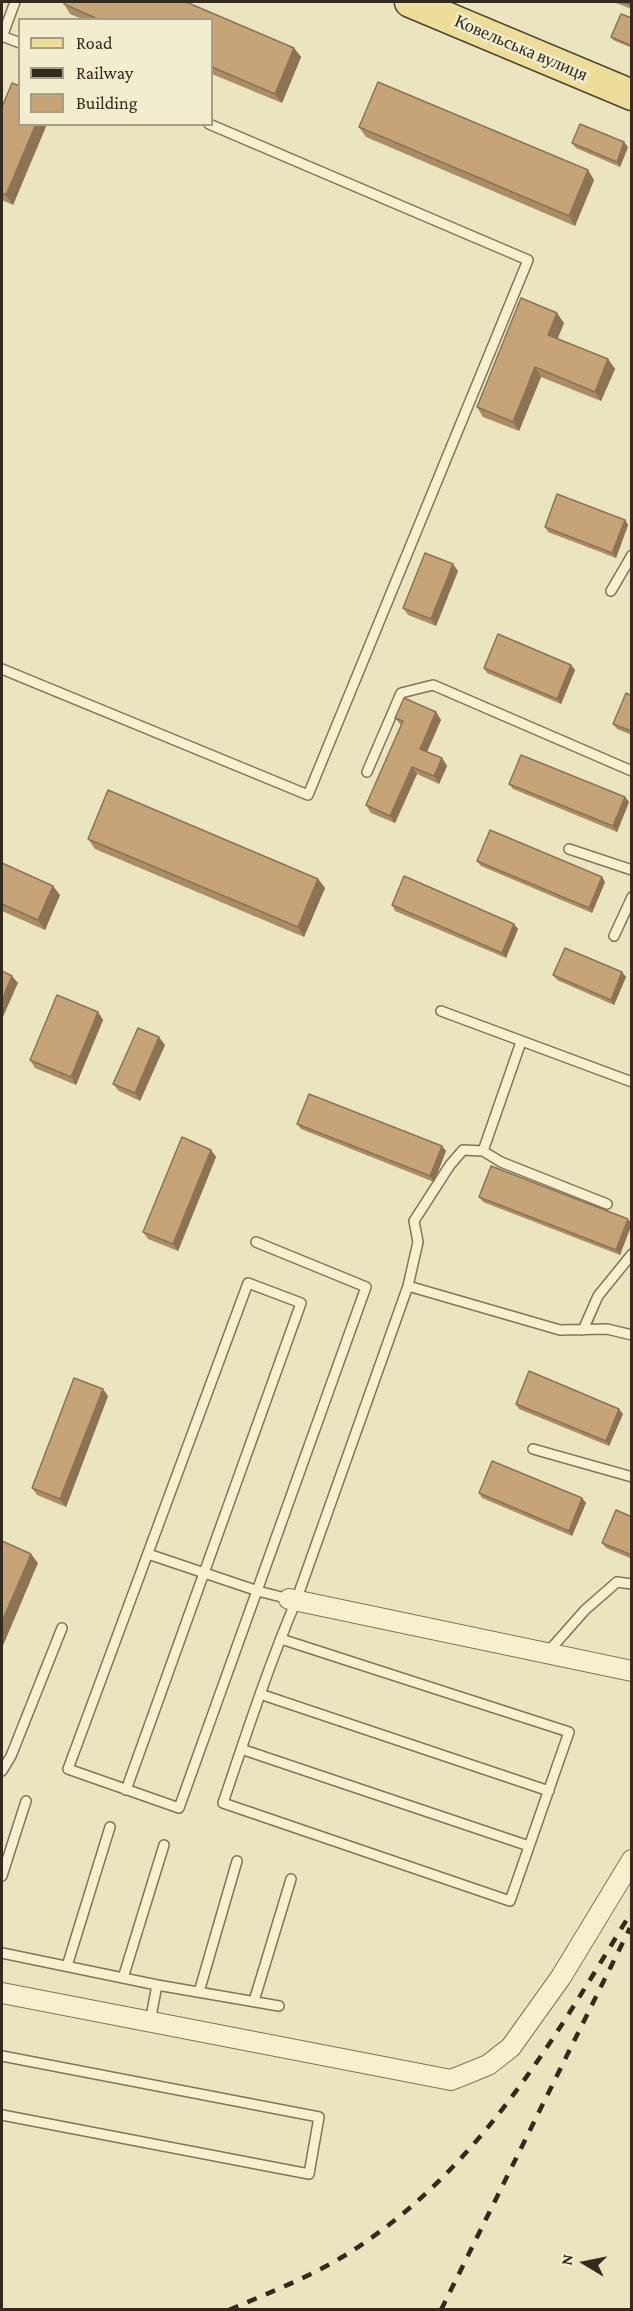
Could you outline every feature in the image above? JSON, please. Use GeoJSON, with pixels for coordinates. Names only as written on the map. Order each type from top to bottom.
{"type":"FeatureCollection","features":[{"type":"Feature","properties":{"kind":"main road","name":"Ковельська вулиця"},"geometry":{"type":"LineString","coordinates":[[410,2],[632,95]]}},
{"type":"Feature","properties":{"kind":"street"},"geometry":{"type":"LineString","coordinates":[[292,1600],[632,1671]]}},
{"type":"Feature","properties":{"kind":"street"},"geometry":{"type":"LineString","coordinates":[[2,1994],[451,2080],[488,2065],[511,2047],[561,1977],[632,1860]]}},
{"type":"Feature","properties":{"kind":"lane"},"geometry":{"type":"LineString","coordinates":[[15,2],[2,36],[18,43]]}},
{"type":"Feature","properties":{"kind":"lane"},"geometry":{"type":"LineString","coordinates":[[2,669],[308,795],[528,260],[213,125]]}},
{"type":"Feature","properties":{"kind":"lane"},"geometry":{"type":"LineString","coordinates":[[611,591],[632,555]]}},
{"type":"Feature","properties":{"kind":"lane"},"geometry":{"type":"LineString","coordinates":[[367,772],[401,693],[433,685],[632,771]]}},
{"type":"Feature","properties":{"kind":"lane"},"geometry":{"type":"LineString","coordinates":[[568,849],[630,867]]}},
{"type":"Feature","properties":{"kind":"lane"},"geometry":{"type":"LineString","coordinates":[[614,936],[632,897]]}},
{"type":"Feature","properties":{"kind":"lane"},"geometry":{"type":"LineString","coordinates":[[441,1011],[632,1082]]}},
{"type":"Feature","properties":{"kind":"lane"},"geometry":{"type":"LineString","coordinates":[[483,1151],[521,1042]]}},
{"type":"Feature","properties":{"kind":"lane"},"geometry":{"type":"LineString","coordinates":[[281,1639],[569,1732],[510,1901],[224,1803],[281,1639],[292,1600],[408,1286],[418,1242],[414,1221],[463,1149],[483,1151],[501,1162],[607,1204]]}},
{"type":"Feature","properties":{"kind":"lane"},"geometry":{"type":"LineString","coordinates":[[126,1790],[301,1303],[248,1283],[68,1769],[126,1790],[179,1808],[366,1287],[256,1242]]}},
{"type":"Feature","properties":{"kind":"lane"},"geometry":{"type":"LineString","coordinates":[[583,1330],[598,1296],[632,1254]]}},
{"type":"Feature","properties":{"kind":"lane"},"geometry":{"type":"LineString","coordinates":[[408,1286],[561,1330],[607,1329],[632,1335]]}},
{"type":"Feature","properties":{"kind":"lane"},"geometry":{"type":"LineString","coordinates":[[533,1449],[632,1477]]}},
{"type":"Feature","properties":{"kind":"lane"},"geometry":{"type":"LineString","coordinates":[[148,1554],[292,1600]]}},
{"type":"Feature","properties":{"kind":"lane"},"geometry":{"type":"LineString","coordinates":[[547,1653],[585,1610],[617,1582],[632,1584]]}},
{"type":"Feature","properties":{"kind":"lane"},"geometry":{"type":"LineString","coordinates":[[2,1771],[11,1756],[62,1628]]}},
{"type":"Feature","properties":{"kind":"lane"},"geometry":{"type":"LineString","coordinates":[[260,1694],[549,1791]]}},
{"type":"Feature","properties":{"kind":"lane"},"geometry":{"type":"LineString","coordinates":[[241,1749],[529,1846]]}},
{"type":"Feature","properties":{"kind":"lane"},"geometry":{"type":"LineString","coordinates":[[2,1876],[26,1801]]}},
{"type":"Feature","properties":{"kind":"lane"},"geometry":{"type":"LineString","coordinates":[[67,1966],[110,1827]]}},
{"type":"Feature","properties":{"kind":"lane"},"geometry":{"type":"LineString","coordinates":[[123,1978],[164,1845]]}},
{"type":"Feature","properties":{"kind":"lane"},"geometry":{"type":"LineString","coordinates":[[199,1992],[237,1861]]}},
{"type":"Feature","properties":{"kind":"lane"},"geometry":{"type":"LineString","coordinates":[[254,2001],[291,1879]]}},
{"type":"Feature","properties":{"kind":"lane"},"geometry":{"type":"LineString","coordinates":[[2,1953],[157,1985],[279,2006]]}},
{"type":"Feature","properties":{"kind":"lane"},"geometry":{"type":"LineString","coordinates":[[150,2022],[157,1985]]}},
{"type":"Feature","properties":{"kind":"lane"},"geometry":{"type":"LineString","coordinates":[[2,2056],[319,2117],[309,2174],[2,2115]]}},
{"type":"Feature","properties":{"kind":"building"},"geometry":{"type":"Polygon","coordinates":[[[65,2],[186,2],[294,48],[275,94],[213,67],[213,18],[96,18],[64,4],[65,2]]]}},
{"type":"Feature","properties":{"kind":"building"},"geometry":{"type":"Polygon","coordinates":[[[621,14],[632,18],[632,46],[611,37],[621,14]]]}},
{"type":"Feature","properties":{"kind":"building"},"geometry":{"type":"Polygon","coordinates":[[[378,82],[588,170],[569,216],[359,127],[378,82]]]}},
{"type":"Feature","properties":{"kind":"building"},"geometry":{"type":"Polygon","coordinates":[[[12,83],[18,85],[18,126],[35,126],[6,195],[2,193],[2,107],[12,83]]]}},
{"type":"Feature","properties":{"kind":"building"},"geometry":{"type":"Polygon","coordinates":[[[580,124],[624,142],[617,162],[572,143],[580,124]]]}},
{"type":"Feature","properties":{"kind":"building"},"geometry":{"type":"Polygon","coordinates":[[[521,298],[557,313],[548,335],[608,359],[595,392],[535,367],[513,422],[477,407],[521,298]]]}},
{"type":"Feature","properties":{"kind":"building"},"geometry":{"type":"Polygon","coordinates":[[[557,494],[625,520],[612,553],[545,527],[557,494]]]}},
{"type":"Feature","properties":{"kind":"building"},"geometry":{"type":"Polygon","coordinates":[[[425,553],[453,564],[431,619],[403,608],[425,553]]]}},
{"type":"Feature","properties":{"kind":"building"},"geometry":{"type":"Polygon","coordinates":[[[498,634],[571,665],[557,699],[484,668],[498,634]]]}},
{"type":"Feature","properties":{"kind":"building"},"geometry":{"type":"Polygon","coordinates":[[[626,693],[632,696],[632,731],[613,724],[626,693]]]}},
{"type":"Feature","properties":{"kind":"building"},"geometry":{"type":"Polygon","coordinates":[[[404,698],[436,712],[420,749],[442,758],[434,776],[412,767],[390,816],[366,805],[403,721],[395,718],[404,698]]]}},
{"type":"Feature","properties":{"kind":"building"},"geometry":{"type":"Polygon","coordinates":[[[521,755],[625,797],[613,826],[509,784],[521,755]]]}},
{"type":"Feature","properties":{"kind":"building"},"geometry":{"type":"Polygon","coordinates":[[[108,790],[318,879],[298,927],[88,839],[108,790]]]}},
{"type":"Feature","properties":{"kind":"building"},"geometry":{"type":"Polygon","coordinates":[[[490,830],[602,877],[589,908],[477,861],[490,830]]]}},
{"type":"Feature","properties":{"kind":"building"},"geometry":{"type":"Polygon","coordinates":[[[2,863],[53,886],[38,920],[2,904],[2,863]]]}},
{"type":"Feature","properties":{"kind":"building"},"geometry":{"type":"Polygon","coordinates":[[[404,876],[514,924],[502,953],[392,905],[404,876]]]}},
{"type":"Feature","properties":{"kind":"building"},"geometry":{"type":"Polygon","coordinates":[[[565,948],[622,972],[611,1000],[553,975],[565,948]]]}},
{"type":"Feature","properties":{"kind":"building"},"geometry":{"type":"Polygon","coordinates":[[[2,971],[12,976],[2,1000],[2,971]]]}},
{"type":"Feature","properties":{"kind":"building"},"geometry":{"type":"Polygon","coordinates":[[[57,995],[98,1012],[71,1077],[30,1060],[57,995]]]}},
{"type":"Feature","properties":{"kind":"building"},"geometry":{"type":"Polygon","coordinates":[[[138,1028],[159,1037],[135,1093],[113,1084],[138,1028]]]}},
{"type":"Feature","properties":{"kind":"building"},"geometry":{"type":"Polygon","coordinates":[[[309,1094],[442,1146],[430,1176],[297,1124],[309,1094]]]}},
{"type":"Feature","properties":{"kind":"building"},"geometry":{"type":"Polygon","coordinates":[[[182,1137],[211,1150],[173,1244],[143,1232],[182,1137]]]}},
{"type":"Feature","properties":{"kind":"building"},"geometry":{"type":"Polygon","coordinates":[[[491,1166],[628,1219],[616,1250],[479,1197],[491,1166]]]}},
{"type":"Feature","properties":{"kind":"building"},"geometry":{"type":"Polygon","coordinates":[[[529,1371],[619,1409],[606,1441],[516,1404],[529,1371]]]}},
{"type":"Feature","properties":{"kind":"building"},"geometry":{"type":"Polygon","coordinates":[[[74,1378],[103,1389],[60,1499],[32,1488],[74,1378]]]}},
{"type":"Feature","properties":{"kind":"building"},"geometry":{"type":"Polygon","coordinates":[[[492,1461],[582,1498],[569,1531],[479,1493],[492,1461]]]}},
{"type":"Feature","properties":{"kind":"building"},"geometry":{"type":"Polygon","coordinates":[[[616,1510],[632,1517],[632,1555],[602,1543],[616,1510]]]}},
{"type":"Feature","properties":{"kind":"building"},"geometry":{"type":"Polygon","coordinates":[[[2,1541],[31,1554],[2,1622],[2,1541]]]}},
{"type":"Feature","properties":{"kind":"railway"},"geometry":{"type":"LineString","coordinates":[[229,2310],[302,2278],[344,2256],[392,2223],[434,2186],[473,2145],[508,2102],[541,2056],[632,1911]]}},
{"type":"Feature","properties":{"kind":"railway"},"geometry":{"type":"LineString","coordinates":[[441,2310],[630,1928]]}}]}
